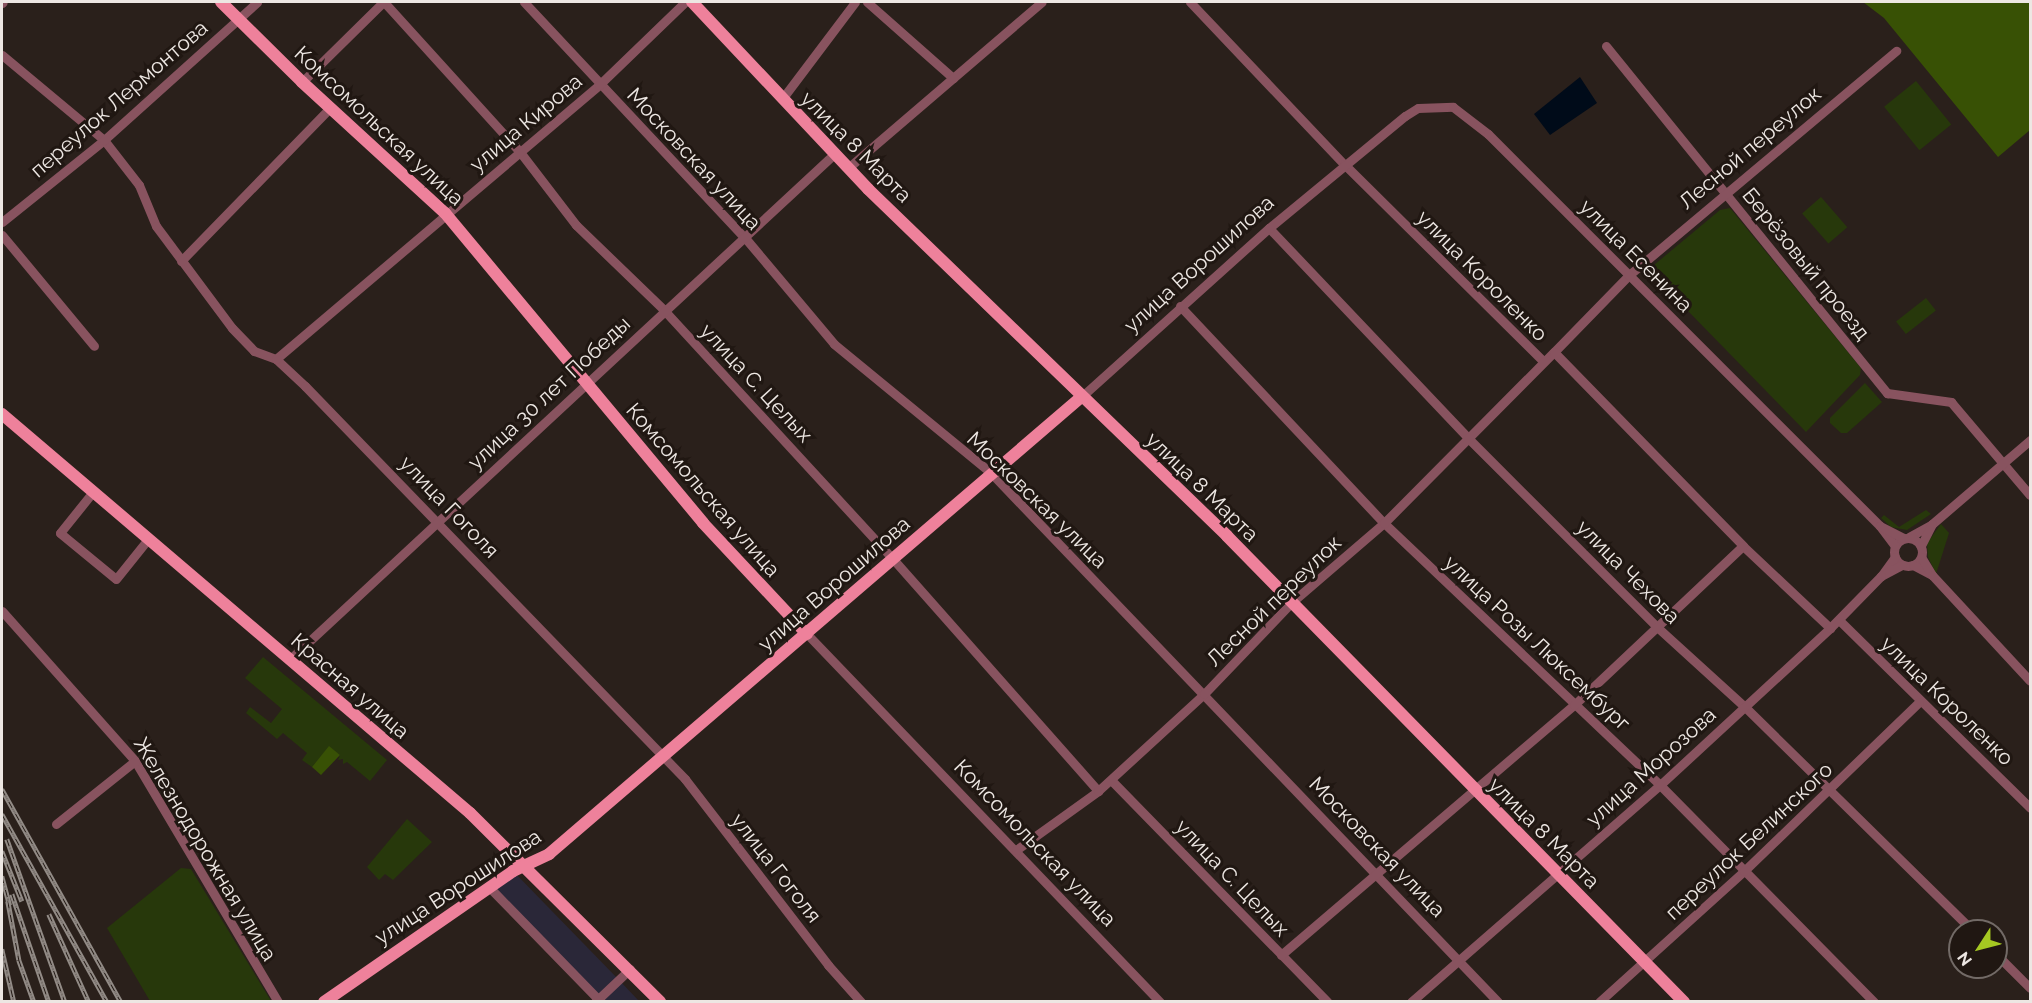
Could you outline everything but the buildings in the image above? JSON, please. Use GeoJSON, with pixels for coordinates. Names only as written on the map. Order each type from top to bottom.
{"type":"FeatureCollection","features":[{"type":"Feature","properties":{"kind":"main road","name":"Комсомольская улица"},"geometry":{"type":"LineString","coordinates":[[221,2],[302,82],[445,213],[586,385],[742,566],[807,634]]}},
{"type":"Feature","properties":{"kind":"main road","name":"улица 8 Марта"},"geometry":{"type":"LineString","coordinates":[[692,2],[834,154],[1080,398],[1292,602],[1684,1002]]}},
{"type":"Feature","properties":{"kind":"main road","name":"улица Ворошилова"},"geometry":{"type":"LineString","coordinates":[[324,1002],[489,887],[525,865],[549,854],[660,756],[807,634],[1080,398]]}},
{"type":"Feature","properties":{"kind":"main road","name":"Красная улица"},"geometry":{"type":"LineString","coordinates":[[2,414],[470,813],[630,969],[660,1002]]}},
{"type":"Feature","properties":{"kind":"street","name":"переулок Лермонтова"},"geometry":{"type":"LineString","coordinates":[[2,222],[104,140],[257,2]]}},
{"type":"Feature","properties":{"kind":"street"},"geometry":{"type":"LineString","coordinates":[[302,82],[383,2]]}},
{"type":"Feature","properties":{"kind":"street","name":"улица С. Целых"},"geometry":{"type":"LineString","coordinates":[[383,2],[520,152],[576,225],[663,309],[893,559],[1098,791]]}},
{"type":"Feature","properties":{"kind":"street","name":"Московская улица"},"geometry":{"type":"LineString","coordinates":[[524,2],[599,86],[746,239],[834,344],[991,473],[1379,874],[1498,1002]]}},
{"type":"Feature","properties":{"kind":"street","name":"улица Кирова"},"geometry":{"type":"LineString","coordinates":[[276,359],[445,213],[599,86],[685,2]]}},
{"type":"Feature","properties":{"kind":"street"},"geometry":{"type":"LineString","coordinates":[[782,99],[855,2]]}},
{"type":"Feature","properties":{"kind":"street"},"geometry":{"type":"LineString","coordinates":[[867,2],[953,78]]}},
{"type":"Feature","properties":{"kind":"street"},"geometry":{"type":"LineString","coordinates":[[848,168],[1042,2]]}},
{"type":"Feature","properties":{"kind":"street","name":"улица Короленко"},"geometry":{"type":"LineString","coordinates":[[1190,2],[1344,164],[1543,361],[1554,352],[1743,546],[1830,628]]}},
{"type":"Feature","properties":{"kind":"street","name":"Берёзовый проезд"},"geometry":{"type":"LineString","coordinates":[[1606,46],[1887,393],[1951,402],[2031,495]]}},
{"type":"Feature","properties":{"kind":"street","name":"Лесной переулок"},"geometry":{"type":"LineString","coordinates":[[1554,352],[1629,274],[1896,51]]}},
{"type":"Feature","properties":{"kind":"street","name":"улица Гоголя"},"geometry":{"type":"LineString","coordinates":[[2,56],[104,140],[139,185],[156,226],[181,261],[254,351],[276,359],[438,520],[660,756],[685,779],[828,964],[861,1002]]}},
{"type":"Feature","properties":{"kind":"street","name":"улица Есенина"},"geometry":{"type":"LineString","coordinates":[[1344,164],[1418,108],[1453,107],[1478,124],[1880,526]]}},
{"type":"Feature","properties":{"kind":"street"},"geometry":{"type":"LineString","coordinates":[[181,261],[330,108]]}},
{"type":"Feature","properties":{"kind":"street","name":"улица 30 лет Победы"},"geometry":{"type":"LineString","coordinates":[[289,660],[586,385],[663,309],[746,239],[834,154]]}},
{"type":"Feature","properties":{"kind":"street","name":"улица Ворошилова"},"geometry":{"type":"LineString","coordinates":[[1080,398],[1180,306],[1344,164]]}},
{"type":"Feature","properties":{"kind":"street","name":"улица Чехова"},"geometry":{"type":"LineString","coordinates":[[1269,228],[1470,440],[1657,627],[1745,707],[1961,919]]}},
{"type":"Feature","properties":{"kind":"street"},"geometry":{"type":"LineString","coordinates":[[2,235],[94,346]]}},
{"type":"Feature","properties":{"kind":"street","name":"улица Розы Люксембург"},"geometry":{"type":"LineString","coordinates":[[1180,306],[1384,523],[1660,785],[1874,1002]]}},
{"type":"Feature","properties":{"kind":"street","name":"Лесной переулок"},"geometry":{"type":"LineString","coordinates":[[1016,850],[1098,791],[1204,694],[1292,602],[1384,523],[1470,440],[1543,361]]}},
{"type":"Feature","properties":{"kind":"street"},"geometry":{"type":"LineString","coordinates":[[1895,546],[1906,537],[1932,524],[2031,440]]}},
{"type":"Feature","properties":{"kind":"street"},"geometry":{"type":"LineString","coordinates":[[92,493],[60,533],[116,579],[148,539]]}},
{"type":"Feature","properties":{"kind":"street"},"geometry":{"type":"LineString","coordinates":[[1932,524],[1921,546],[1921,557],[1932,574],[2031,681]]}},
{"type":"Feature","properties":{"kind":"street"},"geometry":{"type":"LineString","coordinates":[[1880,526],[1921,546]]}},
{"type":"Feature","properties":{"kind":"street"},"geometry":{"type":"LineString","coordinates":[[1880,526],[1895,546],[1895,557],[1881,576]]}},
{"type":"Feature","properties":{"kind":"street"},"geometry":{"type":"LineString","coordinates":[[1281,955],[1379,874],[1574,705],[1743,546]]}},
{"type":"Feature","properties":{"kind":"street"},"geometry":{"type":"LineString","coordinates":[[1895,557],[1902,565]]}},
{"type":"Feature","properties":{"kind":"street"},"geometry":{"type":"LineString","coordinates":[[1913,565],[1921,557]]}},
{"type":"Feature","properties":{"kind":"street"},"geometry":{"type":"LineString","coordinates":[[1881,576],[1902,565],[1913,565],[1932,574]]}},
{"type":"Feature","properties":{"kind":"street","name":"улица Морозова"},"geometry":{"type":"LineString","coordinates":[[1411,1002],[1660,785],[1839,620],[1881,576]]}},
{"type":"Feature","properties":{"kind":"street","name":"Железнодорожная улица"},"geometry":{"type":"LineString","coordinates":[[2,610],[135,761],[278,1002]]}},
{"type":"Feature","properties":{"kind":"street","name":"улица Короленко"},"geometry":{"type":"LineString","coordinates":[[1839,620],[1919,702],[2031,807]]}},
{"type":"Feature","properties":{"kind":"street","name":"Комсомольская улица"},"geometry":{"type":"LineString","coordinates":[[807,634],[1160,1002]]}},
{"type":"Feature","properties":{"kind":"street","name":"переулок Белинского"},"geometry":{"type":"LineString","coordinates":[[1599,1002],[1831,790],[1919,702]]}},
{"type":"Feature","properties":{"kind":"street"},"geometry":{"type":"LineString","coordinates":[[56,824],[135,761]]}},
{"type":"Feature","properties":{"kind":"street","name":"улица С. Целых"},"geometry":{"type":"LineString","coordinates":[[1111,780],[1328,1002]]}},
{"type":"Feature","properties":{"kind":"street"},"geometry":{"type":"LineString","coordinates":[[489,887],[598,1001],[630,969]]}},
{"type":"Feature","properties":{"kind":"street"},"geometry":{"type":"LineString","coordinates":[[2008,966],[2031,988]]}},
{"type":"Feature","properties":{"kind":"shaded area"},"geometry":{"type":"Polygon","coordinates":[[[513,871],[639,1001],[601,1001],[489,887],[513,871]]]}},
{"type":"Feature","properties":{"kind":"green space"},"geometry":{"type":"Polygon","coordinates":[[[1863,2],[2030,2],[2030,130],[1998,157],[1884,18],[1863,2]]]}},
{"type":"Feature","properties":{"kind":"green space"},"geometry":{"type":"Polygon","coordinates":[[[1916,81],[1951,125],[1919,150],[1884,107],[1916,81]]]}},
{"type":"Feature","properties":{"kind":"green space"},"geometry":{"type":"Polygon","coordinates":[[[1821,197],[1847,227],[1828,244],[1802,213],[1821,197]]]}},
{"type":"Feature","properties":{"kind":"green space"},"geometry":{"type":"Polygon","coordinates":[[[1730,208],[1861,368],[1860,375],[1806,432],[1648,270],[1720,210],[1730,208]]]}},
{"type":"Feature","properties":{"kind":"green space"},"geometry":{"type":"Polygon","coordinates":[[[1926,298],[1936,311],[1906,334],[1896,321],[1926,298]]]}},
{"type":"Feature","properties":{"kind":"green space"},"geometry":{"type":"Polygon","coordinates":[[[1865,383],[1882,402],[1847,433],[1841,433],[1830,423],[1830,418],[1865,383]]]}},
{"type":"Feature","properties":{"kind":"green space"},"geometry":{"type":"Polygon","coordinates":[[[1926,510],[1931,514],[1907,530],[1891,527],[1881,518],[1884,515],[1899,527],[1926,510]]]}},
{"type":"Feature","properties":{"kind":"green space"},"geometry":{"type":"Polygon","coordinates":[[[1941,524],[1949,533],[1936,574],[1928,557],[1927,543],[1941,524]]]}},
{"type":"Feature","properties":{"kind":"green space"},"geometry":{"type":"Polygon","coordinates":[[[263,657],[387,760],[370,781],[347,762],[343,764],[343,759],[338,760],[340,755],[329,747],[312,767],[302,760],[307,753],[283,733],[277,739],[246,713],[250,707],[271,723],[282,709],[245,678],[263,657]]]}},
{"type":"Feature","properties":{"kind":"green space"},"geometry":{"type":"Polygon","coordinates":[[[329,746],[340,755],[321,775],[312,767],[329,746]]]}},
{"type":"Feature","properties":{"kind":"green space"},"geometry":{"type":"Polygon","coordinates":[[[407,819],[432,842],[393,880],[385,874],[379,880],[367,867],[407,819]]]}},
{"type":"Feature","properties":{"kind":"green space"},"geometry":{"type":"Polygon","coordinates":[[[181,868],[191,869],[271,1001],[150,1001],[107,928],[181,868]]]}},
{"type":"Feature","properties":{"kind":"water"},"geometry":{"type":"Polygon","coordinates":[[[1580,77],[1597,103],[1550,135],[1534,114],[1580,77]]]}},
{"type":"Feature","properties":{"kind":"railway"},"geometry":{"type":"LineString","coordinates":[[2,789],[121,1002]]}},
{"type":"Feature","properties":{"kind":"railway"},"geometry":{"type":"LineString","coordinates":[[2,814],[107,1002]]}},
{"type":"Feature","properties":{"kind":"railway"},"geometry":{"type":"LineString","coordinates":[[7,839],[65,1002]]}},
{"type":"Feature","properties":{"kind":"railway"},"geometry":{"type":"LineString","coordinates":[[2,851],[22,901]]}},
{"type":"Feature","properties":{"kind":"railway"},"geometry":{"type":"LineString","coordinates":[[2,876],[10,905]]}},
{"type":"Feature","properties":{"kind":"railway"},"geometry":{"type":"LineString","coordinates":[[12,894],[49,1002]]}},
{"type":"Feature","properties":{"kind":"railway"},"geometry":{"type":"LineString","coordinates":[[8,901],[19,960],[34,1002]]}},
{"type":"Feature","properties":{"kind":"railway"},"geometry":{"type":"LineString","coordinates":[[49,914],[89,1002]]}},
{"type":"Feature","properties":{"kind":"railway"},"geometry":{"type":"LineString","coordinates":[[2,949],[14,1002]]}}]}
